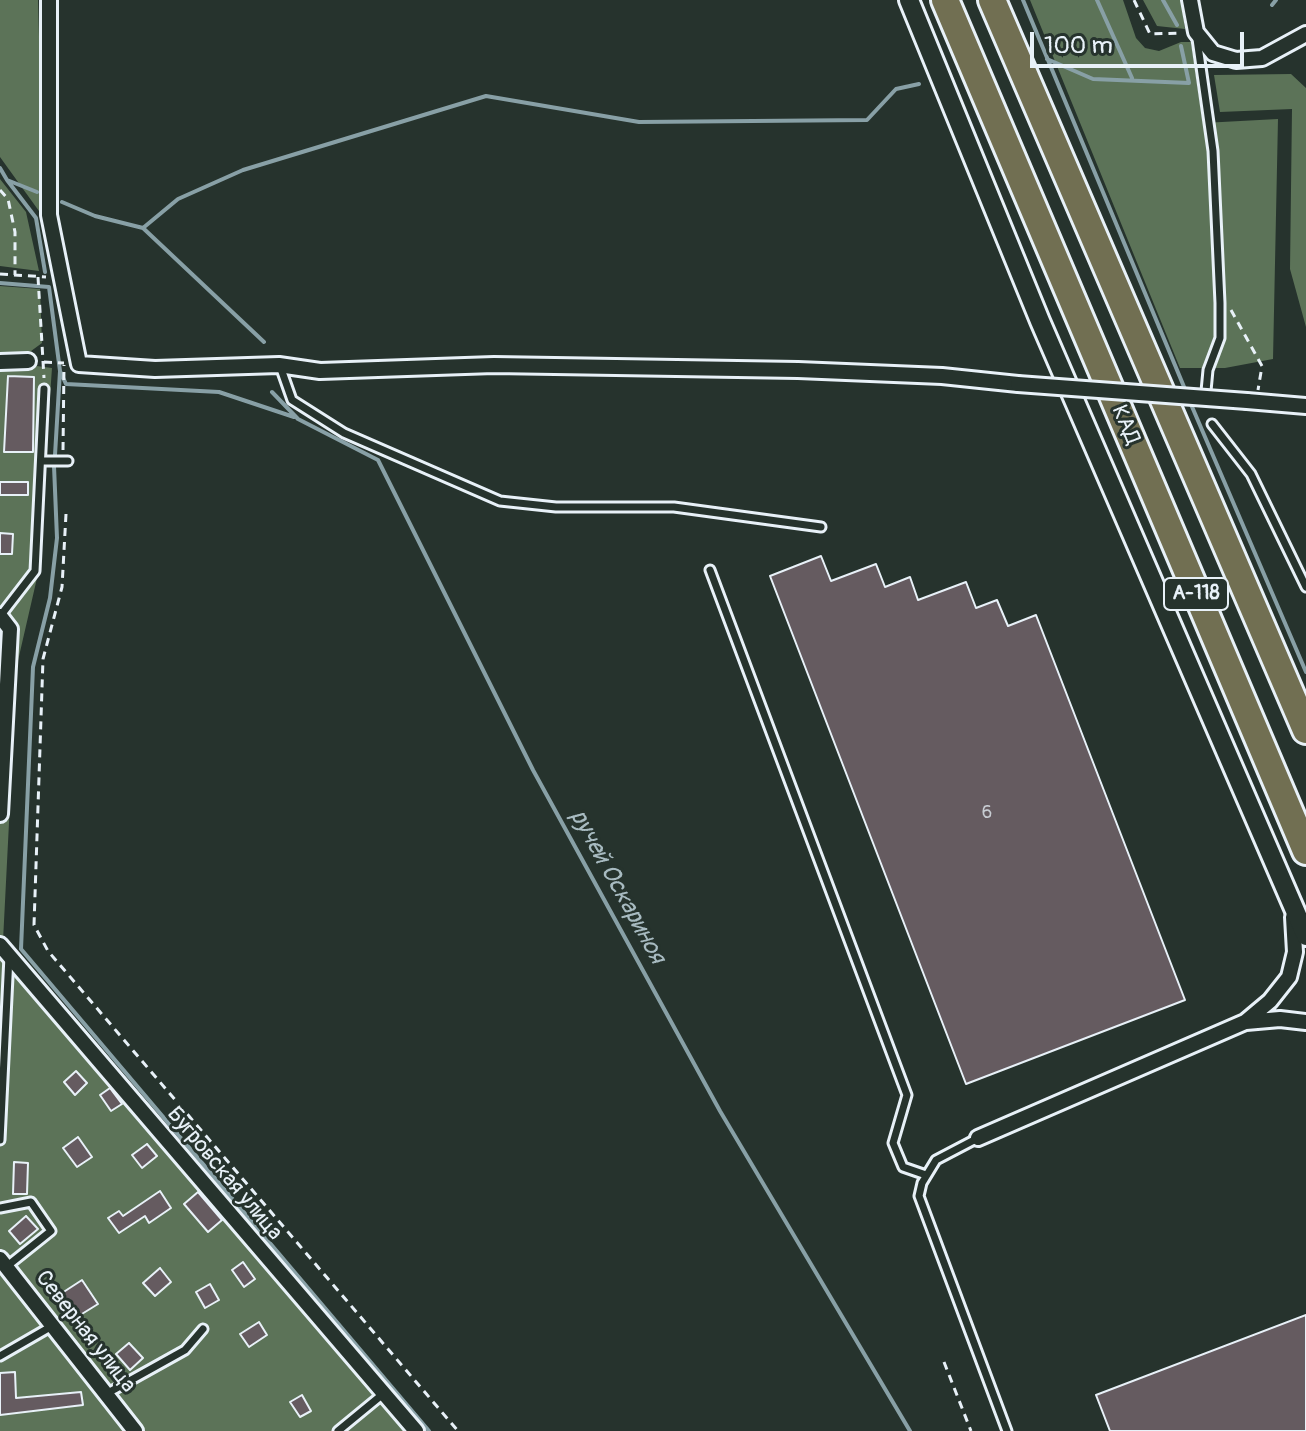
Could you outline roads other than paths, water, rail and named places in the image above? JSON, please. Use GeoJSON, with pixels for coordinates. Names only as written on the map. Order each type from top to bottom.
{"type":"FeatureCollection","features":[{"type":"Feature","properties":{"kind":"highway","name":"КАД"},"geometry":{"type":"LineString","coordinates":[[945,0],[1306,851]]}},
{"type":"Feature","properties":{"kind":"highway","name":"КАД"},"geometry":{"type":"LineString","coordinates":[[992,0],[1306,730]]}},
{"type":"Feature","properties":{"kind":"street"},"geometry":{"type":"LineString","coordinates":[[49,0],[49,215],[79,364],[155,369],[279,365],[320,371],[494,365],[798,370],[942,376],[1306,406]]}},
{"type":"Feature","properties":{"kind":"street"},"geometry":{"type":"LineString","coordinates":[[909,0],[1040,321],[1306,936]]}},
{"type":"Feature","properties":{"kind":"street"},"geometry":{"type":"LineString","coordinates":[[1190,0],[1196,32],[1213,53],[1236,60],[1262,58],[1306,34]]}},
{"type":"Feature","properties":{"kind":"street"},"geometry":{"type":"LineString","coordinates":[[0,362],[28,361]]}},
{"type":"Feature","properties":{"kind":"street"},"geometry":{"type":"LineString","coordinates":[[0,615],[10,629],[3,703],[0,814]]}},
{"type":"Feature","properties":{"kind":"street"},"geometry":{"type":"LineString","coordinates":[[978,1138],[1245,1022],[1270,1001],[1289,977],[1295,952],[1290,897]]}},
{"type":"Feature","properties":{"kind":"street","name":"Бугровская улица"},"geometry":{"type":"LineString","coordinates":[[4,949],[416,1431]]}},
{"type":"Feature","properties":{"kind":"street"},"geometry":{"type":"LineString","coordinates":[[1245,1022],[1280,1019],[1306,1022]]}},
{"type":"Feature","properties":{"kind":"street","name":"Северная улица"},"geometry":{"type":"LineString","coordinates":[[3,1263],[135,1431]]}},
{"type":"Feature","properties":{"kind":"lane"},"geometry":{"type":"LineString","coordinates":[[1196,32],[1213,151],[1220,303],[1220,338],[1208,370],[1206,391]]}},
{"type":"Feature","properties":{"kind":"lane"},"geometry":{"type":"LineString","coordinates":[[279,365],[292,400],[344,433],[500,501],[556,507],[674,507],[821,527]]}},
{"type":"Feature","properties":{"kind":"lane"},"geometry":{"type":"LineString","coordinates":[[0,615],[35,571],[44,389]]}},
{"type":"Feature","properties":{"kind":"lane"},"geometry":{"type":"LineString","coordinates":[[1212,424],[1251,474],[1306,587]]}},
{"type":"Feature","properties":{"kind":"lane"},"geometry":{"type":"LineString","coordinates":[[41,461],[64,461]]}},
{"type":"Feature","properties":{"kind":"lane"},"geometry":{"type":"LineString","coordinates":[[710,570],[907,1095],[893,1143],[903,1167],[926,1175]]}},
{"type":"Feature","properties":{"kind":"lane"},"geometry":{"type":"LineString","coordinates":[[0,1140],[4,949]]}},
{"type":"Feature","properties":{"kind":"lane"},"geometry":{"type":"LineString","coordinates":[[978,1138],[945,1152],[926,1175],[919,1196],[1007,1431]]}},
{"type":"Feature","properties":{"kind":"lane"},"geometry":{"type":"LineString","coordinates":[[0,1208],[31,1202],[51,1231],[3,1263]]}},
{"type":"Feature","properties":{"kind":"lane"},"geometry":{"type":"LineString","coordinates":[[0,1356],[52,1326]]}},
{"type":"Feature","properties":{"kind":"lane"},"geometry":{"type":"LineString","coordinates":[[106,1394],[185,1350],[203,1329]]}},
{"type":"Feature","properties":{"kind":"lane"},"geometry":{"type":"LineString","coordinates":[[338,1431],[383,1394]]}},
{"type":"Feature","properties":{"kind":"waterway"},"geometry":{"type":"LineString","coordinates":[[1023,0],[1187,394]]}},
{"type":"Feature","properties":{"kind":"waterway"},"geometry":{"type":"LineString","coordinates":[[1097,0],[1132,78]]}},
{"type":"Feature","properties":{"kind":"waterway"},"geometry":{"type":"LineString","coordinates":[[1163,0],[1177,25]]}},
{"type":"Feature","properties":{"kind":"waterway"},"geometry":{"type":"LineString","coordinates":[[1272,5],[1276,0]]}},
{"type":"Feature","properties":{"kind":"waterway"},"geometry":{"type":"LineString","coordinates":[[1047,59],[1093,79],[1189,83],[1181,46]]}},
{"type":"Feature","properties":{"kind":"waterway"},"geometry":{"type":"LineString","coordinates":[[143,228],[178,199],[243,170],[486,96],[639,122],[867,120],[896,89],[919,84]]}},
{"type":"Feature","properties":{"kind":"waterway","name":"ручей Оскариноя"},"geometry":{"type":"LineString","coordinates":[[0,168],[7,180]]}},
{"type":"Feature","properties":{"kind":"waterway","name":"ручей Оскариноя"},"geometry":{"type":"LineString","coordinates":[[37,192],[7,180],[36,218],[45,272]]}},
{"type":"Feature","properties":{"kind":"waterway","name":"ручей Оскариноя"},"geometry":{"type":"LineString","coordinates":[[62,202],[95,216],[143,228],[264,342]]}},
{"type":"Feature","properties":{"kind":"waterway"},"geometry":{"type":"LineString","coordinates":[[0,283],[49,287],[60,371]]}},
{"type":"Feature","properties":{"kind":"waterway"},"geometry":{"type":"LineString","coordinates":[[55,455],[60,371],[66,384],[219,392],[294,417]]}},
{"type":"Feature","properties":{"kind":"waterway","name":"ручей Оскариноя"},"geometry":{"type":"LineString","coordinates":[[272,392],[298,419],[378,460],[533,770],[720,1111],[910,1431]]}},
{"type":"Feature","properties":{"kind":"waterway"},"geometry":{"type":"LineString","coordinates":[[1190,402],[1306,672]]}},
{"type":"Feature","properties":{"kind":"waterway"},"geometry":{"type":"LineString","coordinates":[[54,466],[57,538],[50,598],[33,667],[21,949],[429,1431]]}}]}
